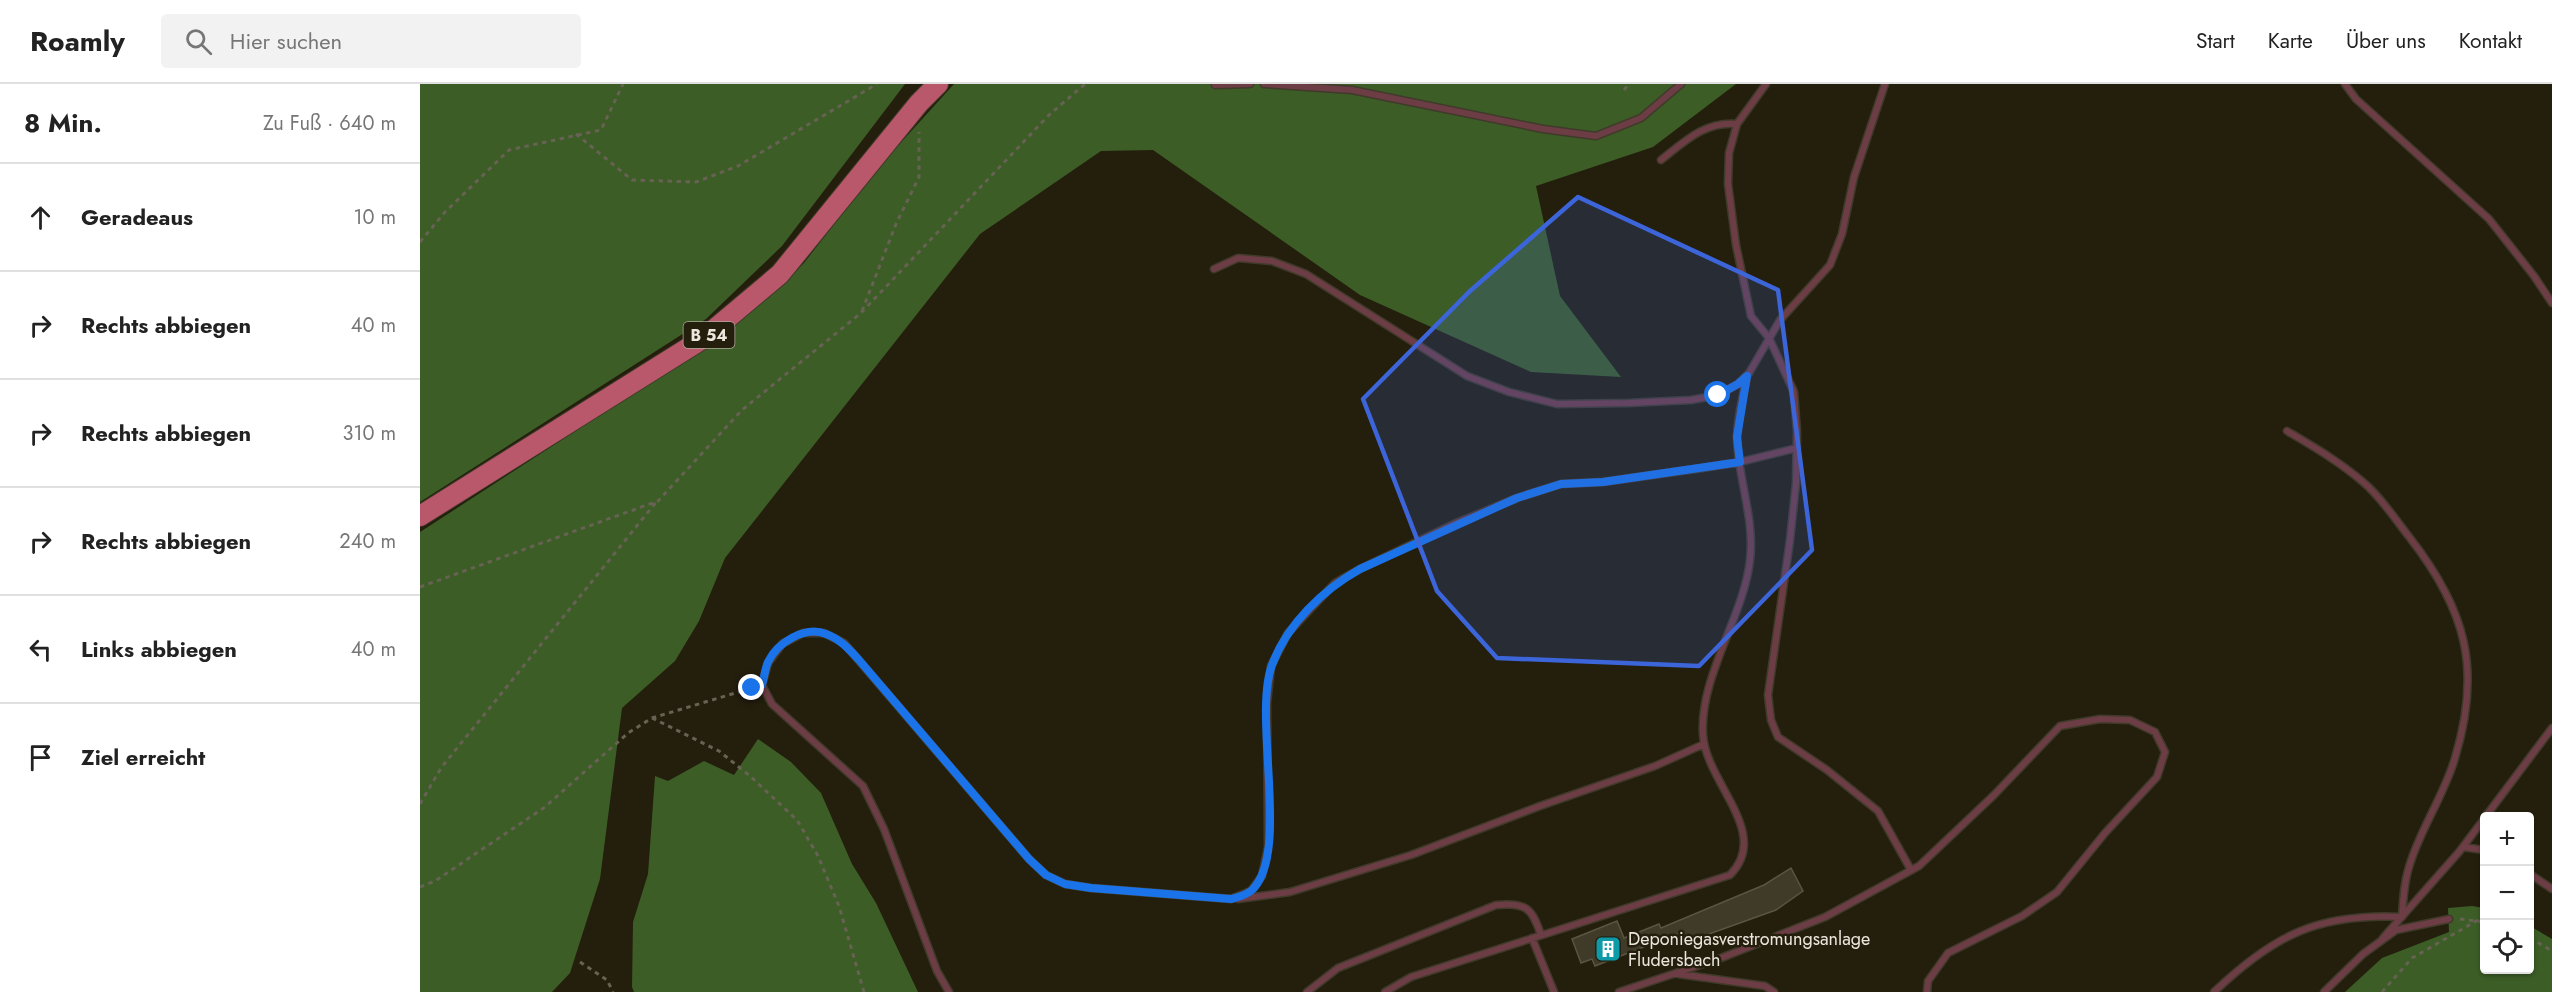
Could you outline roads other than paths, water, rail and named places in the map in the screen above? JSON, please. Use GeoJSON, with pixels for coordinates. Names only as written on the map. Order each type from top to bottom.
{"type":"FeatureCollection","features":[{"type":"Feature","properties":{"kind":"main road","name":"B 54"},"geometry":{"type":"LineString","coordinates":[[420,516],[713,331],[780,274],[919,103],[938,84]]}},
{"type":"Feature","properties":{"kind":"lane"},"geometry":{"type":"LineString","coordinates":[[1215,86],[1250,84]]}},
{"type":"Feature","properties":{"kind":"lane"},"geometry":{"type":"LineString","coordinates":[[1264,84],[1352,90],[1543,129],[1596,136],[1641,118],[1680,84]]}},
{"type":"Feature","properties":{"kind":"lane"},"geometry":{"type":"LineString","coordinates":[[1766,84],[1737,124],[1729,153],[1728,184],[1743,285],[1752,316],[1769,338],[1794,392],[1797,448],[1791,540],[1768,695],[1771,720],[1778,736],[1827,770],[1878,811],[1911,870]]}},
{"type":"Feature","properties":{"kind":"lane"},"geometry":{"type":"LineString","coordinates":[[1214,269],[1238,258],[1272,261],[1306,274],[1467,376],[1509,392],[1557,404],[1691,400],[1718,395],[1747,376],[1769,338],[1793,304],[1830,265],[1837,250],[1854,177],[1885,84]]}},
{"type":"Feature","properties":{"kind":"lane"},"geometry":{"type":"LineString","coordinates":[[2344,84],[2356,99],[2489,219],[2534,276],[2552,303]]}},
{"type":"Feature","properties":{"kind":"lane"},"geometry":{"type":"LineString","coordinates":[[1661,160],[1695,134],[1720,122],[1737,124]]}},
{"type":"Feature","properties":{"kind":"lane"},"geometry":{"type":"LineString","coordinates":[[1386,992],[1411,977],[1730,874],[1742,864],[1745,834],[1706,755],[1703,733],[1713,675],[1746,581],[1750,560],[1751,532],[1737,437],[1747,376]]}},
{"type":"Feature","properties":{"kind":"lane"},"geometry":{"type":"LineString","coordinates":[[2287,431],[2329,456],[2365,483],[2434,568],[2453,604],[2465,643],[2469,686],[2464,725],[2454,761],[2409,866],[2402,917]]}},
{"type":"Feature","properties":{"kind":"lane"},"geometry":{"type":"LineString","coordinates":[[1231,899],[1251,891],[1262,876],[1268,847],[1267,703],[1271,666],[1288,633],[1335,583],[1454,524],[1517,498],[1561,484],[1603,482],[1740,462],[1797,448]]}},
{"type":"Feature","properties":{"kind":"lane"},"geometry":{"type":"LineString","coordinates":[[949,992],[937,971],[884,829],[863,786],[772,704],[762,685],[768,663],[782,644],[803,633],[824,633],[844,643],[1029,859],[1046,875],[1065,884],[1091,888],[1231,899],[1290,892],[1329,882],[1463,836],[1540,806],[1655,766],[1704,744]]}},
{"type":"Feature","properties":{"kind":"lane"},"geometry":{"type":"LineString","coordinates":[[752,688],[762,685]]}},
{"type":"Feature","properties":{"kind":"lane"},"geometry":{"type":"LineString","coordinates":[[1619,992],[1674,974],[1825,917],[1919,866],[1994,795],[2060,726],[2100,719],[2130,720],[2155,732],[2165,752],[2157,777],[2105,833],[2057,892],[2022,916],[1948,953],[1928,981],[1927,992]]}},
{"type":"Feature","properties":{"kind":"lane"},"geometry":{"type":"LineString","coordinates":[[2489,812],[2552,728]]}},
{"type":"Feature","properties":{"kind":"lane"},"geometry":{"type":"LineString","coordinates":[[2324,992],[2383,938],[2480,825]]}},
{"type":"Feature","properties":{"kind":"lane"},"geometry":{"type":"LineString","coordinates":[[2463,847],[2480,849]]}},
{"type":"Feature","properties":{"kind":"lane"},"geometry":{"type":"LineString","coordinates":[[2534,877],[2552,889]]}},
{"type":"Feature","properties":{"kind":"lane"},"geometry":{"type":"LineString","coordinates":[[1307,992],[1338,968],[1496,905],[1515,903],[1526,907],[1535,916],[1541,935]]}},
{"type":"Feature","properties":{"kind":"lane"},"geometry":{"type":"LineString","coordinates":[[2214,992],[2236,970],[2272,944],[2305,927],[2337,919],[2370,915],[2402,917]]}},
{"type":"Feature","properties":{"kind":"lane"},"geometry":{"type":"LineString","coordinates":[[2383,938],[2396,930],[2413,925],[2449,919]]}},
{"type":"Feature","properties":{"kind":"lane"},"geometry":{"type":"LineString","coordinates":[[1532,938],[1554,992]]}},
{"type":"Feature","properties":{"kind":"lane"},"geometry":{"type":"LineString","coordinates":[[1674,974],[1765,986],[1774,992]]}},
{"type":"Feature","properties":{"kind":"place","name":"Deponiegasverstromungsanlage Fludersbach"},"geometry":{"type":"Point","coordinates":[1608,949]}}]}
